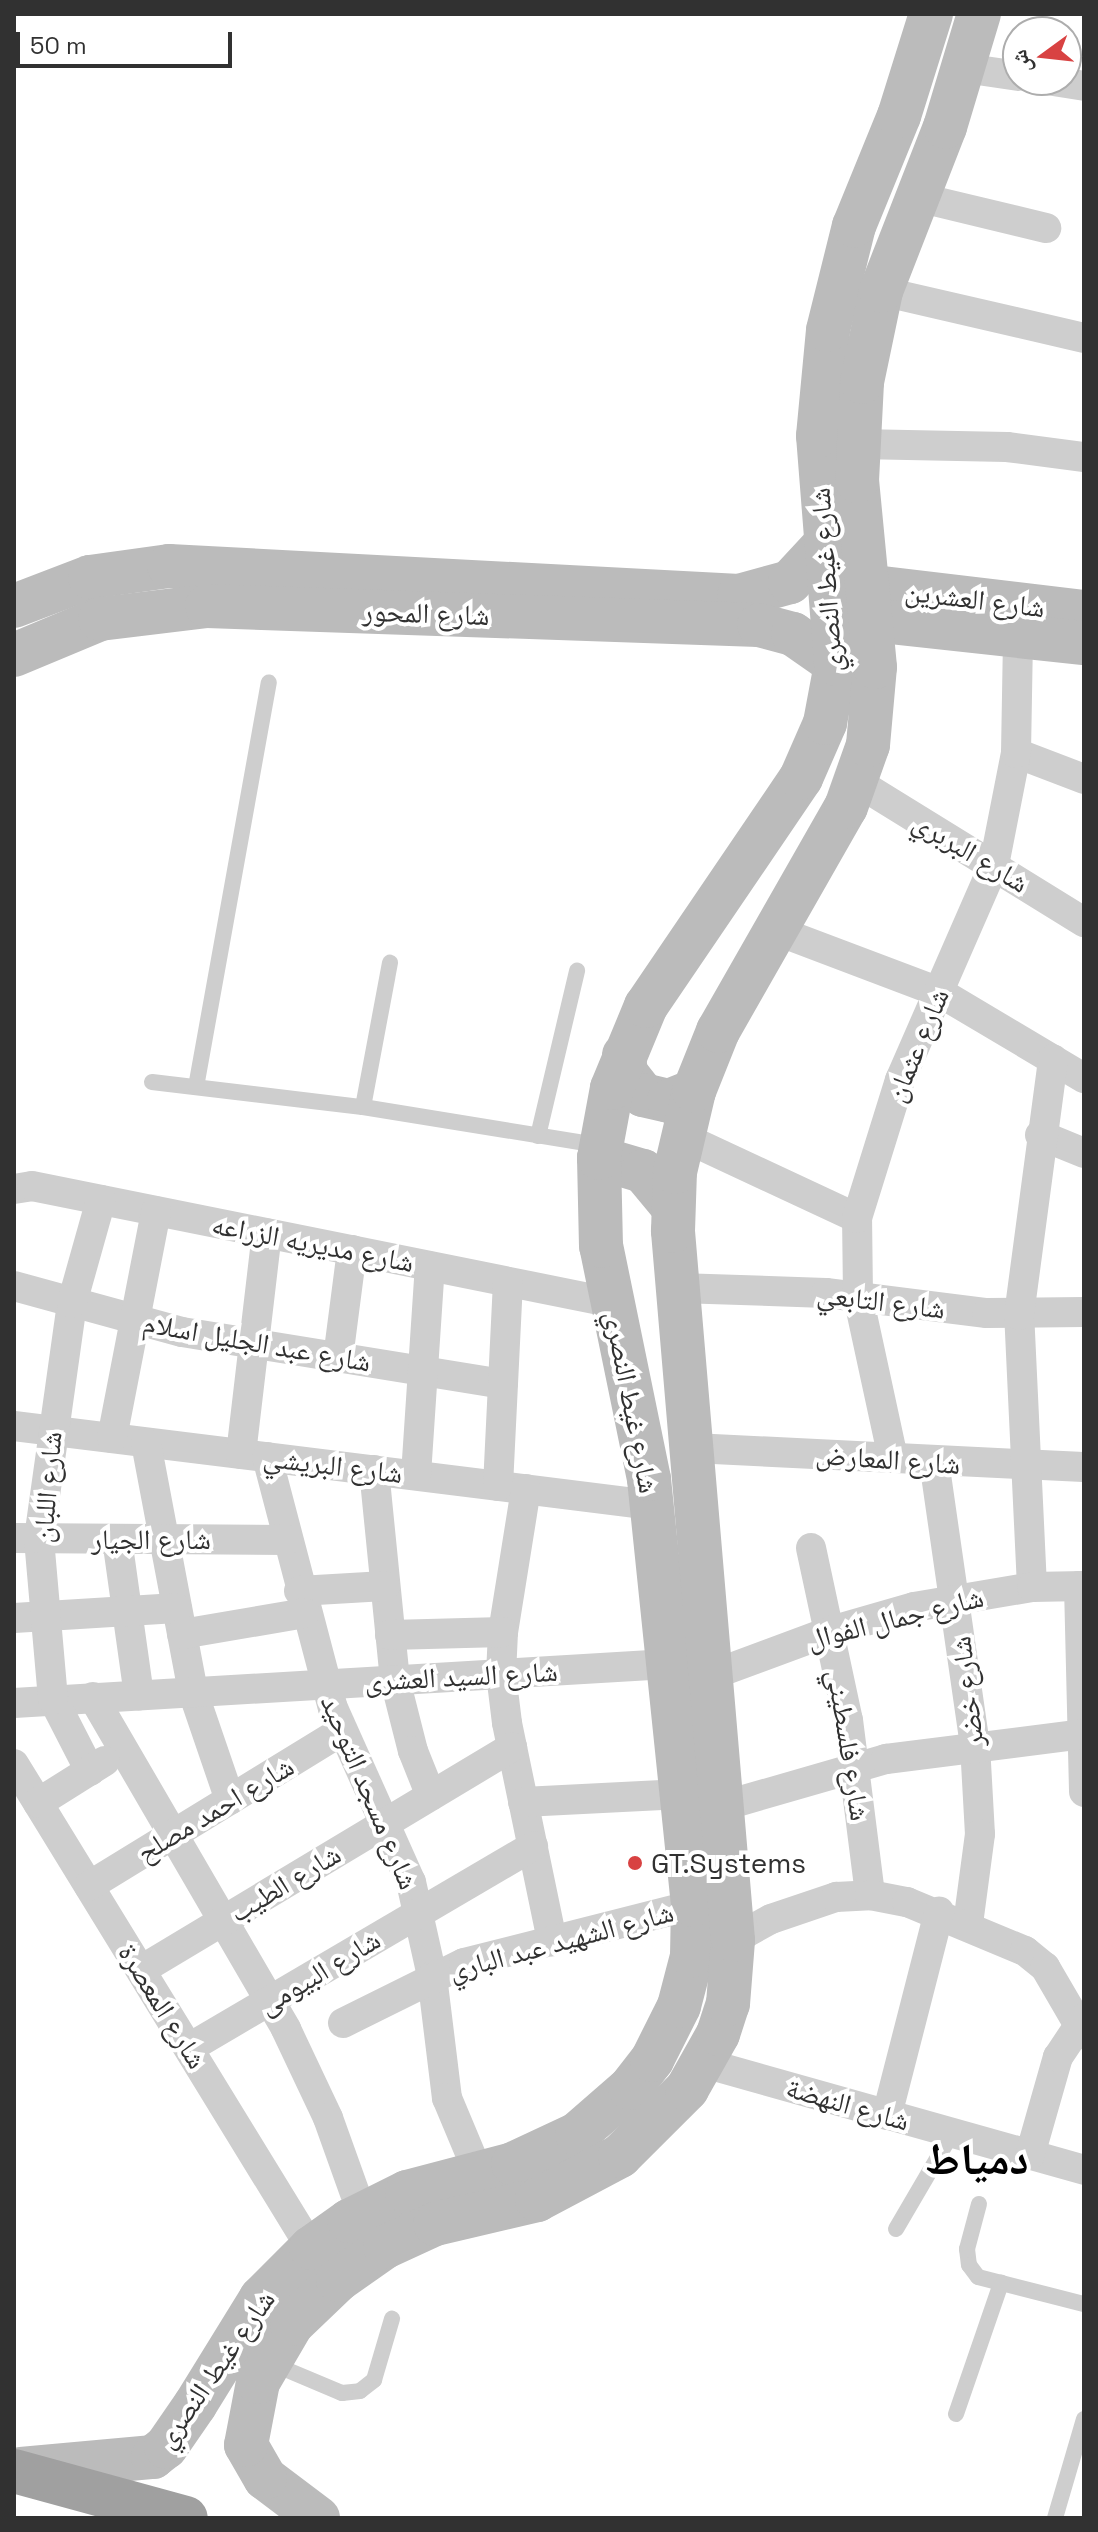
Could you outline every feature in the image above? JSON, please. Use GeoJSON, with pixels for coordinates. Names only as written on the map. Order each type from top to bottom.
{"type":"FeatureCollection","features":[{"type":"Feature","properties":{"kind":"highway"},"geometry":{"type":"LineString","coordinates":[[14,2470],[186,2518]]}},
{"type":"Feature","properties":{"kind":"main road","name":"شارع غيط النصري"},"geometry":{"type":"LineString","coordinates":[[318,2518],[265,2478],[246,2445],[246,2426],[267,2362],[306,2307],[385,2247],[435,2224],[537,2200],[620,2156],[667,2113],[704,2063],[728,2004],[733,1940],[668,1664],[652,1505],[598,1217],[600,1152],[624,1055],[646,1006],[801,778],[825,723],[836,664],[818,436],[828,330],[854,226],[912,77],[931,14]]}},
{"type":"Feature","properties":{"kind":"main road","name":"شارع غيط النصري"},"geometry":{"type":"LineString","coordinates":[[14,2470],[109,2465],[153,2457],[166,2447],[195,2405],[261,2298],[311,2248],[362,2213],[407,2192],[524,2160],[577,2134],[630,2088],[652,2060],[679,2006],[692,1956],[693,1905],[712,1675],[673,1207],[681,1136],[694,1091],[718,1031],[857,782],[874,706],[858,444],[862,382],[881,291],[959,84],[979,14]]}},
{"type":"Feature","properties":{"kind":"main road"},"geometry":{"type":"LineString","coordinates":[[912,77],[937,75],[947,83],[959,84]]}},
{"type":"Feature","properties":{"kind":"main road","name":"شارع المحور"},"geometry":{"type":"LineString","coordinates":[[14,606],[90,577],[169,566],[739,596],[790,582],[826,543]]}},
{"type":"Feature","properties":{"kind":"main road","name":"شارع العشرين"},"geometry":{"type":"LineString","coordinates":[[869,603],[1084,612]]}},
{"type":"Feature","properties":{"kind":"main road","name":"شارع العشرين"},"geometry":{"type":"LineString","coordinates":[[869,603],[1018,635],[1084,643]]}},
{"type":"Feature","properties":{"kind":"main road","name":"شارع المحور"},"geometry":{"type":"LineString","coordinates":[[14,655],[100,619],[207,606],[759,625],[793,634],[836,664]]}},
{"type":"Feature","properties":{"kind":"main road"},"geometry":{"type":"LineString","coordinates":[[624,1055],[626,1073],[643,1095],[669,1101],[694,1091]]}},
{"type":"Feature","properties":{"kind":"main road"},"geometry":{"type":"LineString","coordinates":[[600,1152],[643,1171],[673,1207]]}},
{"type":"Feature","properties":{"kind":"main road"},"geometry":{"type":"LineString","coordinates":[[195,2405],[200,2422],[213,2432],[230,2434],[246,2426]]}},
{"type":"Feature","properties":{"kind":"street"},"geometry":{"type":"LineString","coordinates":[[959,84],[1002,78]]}},
{"type":"Feature","properties":{"kind":"street"},"geometry":{"type":"LineString","coordinates":[[917,197],[1046,228]]}},
{"type":"Feature","properties":{"kind":"street"},"geometry":{"type":"LineString","coordinates":[[881,291],[1084,338]]}},
{"type":"Feature","properties":{"kind":"street"},"geometry":{"type":"LineString","coordinates":[[858,444],[1007,447],[1084,457]]}},
{"type":"Feature","properties":{"kind":"street","name":"شارع عثمان"},"geometry":{"type":"LineString","coordinates":[[893,1458],[858,1296],[857,1218],[900,1080],[994,865],[1016,753],[1018,635]]}},
{"type":"Feature","properties":{"kind":"street"},"geometry":{"type":"LineString","coordinates":[[1016,753],[1084,779]]}},
{"type":"Feature","properties":{"kind":"street","name":"شارع البربري"},"geometry":{"type":"LineString","coordinates":[[857,782],[1084,922]]}},
{"type":"Feature","properties":{"kind":"street"},"geometry":{"type":"LineString","coordinates":[[775,930],[939,992],[1084,1078]]}},
{"type":"Feature","properties":{"kind":"street"},"geometry":{"type":"LineString","coordinates":[[1032,1587],[1019,1315],[1040,1135],[1053,1059]]}},
{"type":"Feature","properties":{"kind":"street"},"geometry":{"type":"LineString","coordinates":[[1040,1135],[1084,1153]]}},
{"type":"Feature","properties":{"kind":"street"},"geometry":{"type":"LineString","coordinates":[[681,1136],[857,1218]]}},
{"type":"Feature","properties":{"kind":"street","name":"شارع مديريه الزراعه"},"geometry":{"type":"LineString","coordinates":[[14,1189],[32,1186],[614,1303]]}},
{"type":"Feature","properties":{"kind":"street","name":"شارع اللبان"},"geometry":{"type":"LineString","coordinates":[[90,1771],[53,1699],[46,1616],[26,1538],[51,1430],[72,1303],[101,1200]]}},
{"type":"Feature","properties":{"kind":"street"},"geometry":{"type":"LineString","coordinates":[[112,1438],[156,1211]]}},
{"type":"Feature","properties":{"kind":"street"},"geometry":{"type":"LineString","coordinates":[[254,1456],[255,1344],[267,1234]]}},
{"type":"Feature","properties":{"kind":"street"},"geometry":{"type":"LineString","coordinates":[[338,1358],[352,1250]]}},
{"type":"Feature","properties":{"kind":"street"},"geometry":{"type":"LineString","coordinates":[[416,1475],[430,1266]]}},
{"type":"Feature","properties":{"kind":"street"},"geometry":{"type":"LineString","coordinates":[[508,1282],[503,1384],[512,1487],[501,1674],[512,1747],[552,1941]]}},
{"type":"Feature","properties":{"kind":"street","name":"شارع عبد الجليل اسلام"},"geometry":{"type":"LineString","coordinates":[[14,1286],[135,1321],[255,1344],[503,1384]]}},
{"type":"Feature","properties":{"kind":"street","name":"شارع التابعي"},"geometry":{"type":"LineString","coordinates":[[678,1288],[858,1296],[1019,1315],[1084,1312]]}},
{"type":"Feature","properties":{"kind":"street","name":"شارع البريشي"},"geometry":{"type":"LineString","coordinates":[[14,1426],[652,1505]]}},
{"type":"Feature","properties":{"kind":"street"},"geometry":{"type":"LineString","coordinates":[[146,1443],[193,1692],[230,1800]]}},
{"type":"Feature","properties":{"kind":"street","name":"شارع المعارض"},"geometry":{"type":"LineString","coordinates":[[693,1448],[1025,1467],[1084,1467]]}},
{"type":"Feature","properties":{"kind":"street","name":"شارع مسجد التوحيد"},"geometry":{"type":"LineString","coordinates":[[254,1456],[287,1540],[325,1684],[342,1731],[388,1821],[420,1912],[432,1976],[447,2098],[478,2172]]}},
{"type":"Feature","properties":{"kind":"street","name":"شارع خضر"},"geometry":{"type":"LineString","coordinates":[[934,1461],[975,1745],[980,1834],[968,1924]]}},
{"type":"Feature","properties":{"kind":"street"},"geometry":{"type":"LineString","coordinates":[[374,1470],[395,1680],[413,1751],[431,1796]]}},
{"type":"Feature","properties":{"kind":"street","name":"شارع الجيار"},"geometry":{"type":"LineString","coordinates":[[26,1538],[287,1540]]}},
{"type":"Feature","properties":{"kind":"street"},"geometry":{"type":"LineString","coordinates":[[117,1539],[139,1695]]}},
{"type":"Feature","properties":{"kind":"street","name":"شارع فلسطيني"},"geometry":{"type":"LineString","coordinates":[[811,1548],[831,1631],[855,1766],[870,1895]]}},
{"type":"Feature","properties":{"kind":"street"},"geometry":{"type":"LineString","coordinates":[[14,1618],[127,1611],[179,1621],[385,1586]]}},
{"type":"Feature","properties":{"kind":"street"},"geometry":{"type":"LineString","coordinates":[[1082,1586],[1084,1792]]}},
{"type":"Feature","properties":{"kind":"street","name":"شارع جمال الفوال"},"geometry":{"type":"LineString","coordinates":[[712,1675],[831,1631],[956,1598],[1032,1587],[1082,1586]]}},
{"type":"Feature","properties":{"kind":"street"},"geometry":{"type":"LineString","coordinates":[[390,1635],[503,1632]]}},
{"type":"Feature","properties":{"kind":"street","name":"شارع السيد العشرى"},"geometry":{"type":"LineString","coordinates":[[14,1703],[668,1664]]}},
{"type":"Feature","properties":{"kind":"street"},"geometry":{"type":"LineString","coordinates":[[93,1697],[270,2001],[319,2096],[362,2213]]}},
{"type":"Feature","properties":{"kind":"street","name":"شارع احمد مصلح"},"geometry":{"type":"LineString","coordinates":[[89,1886],[342,1731]]}},
{"type":"Feature","properties":{"kind":"street"},"geometry":{"type":"LineString","coordinates":[[523,1802],[702,1800],[855,1766],[975,1745],[1083,1734]]}},
{"type":"Feature","properties":{"kind":"street","name":"شارع الطيب"},"geometry":{"type":"LineString","coordinates":[[141,1970],[512,1747]]}},
{"type":"Feature","properties":{"kind":"street"},"geometry":{"type":"LineString","coordinates":[[38,1803],[124,1750]]}},
{"type":"Feature","properties":{"kind":"street","name":"شارع المعصرة"},"geometry":{"type":"LineString","coordinates":[[14,1764],[311,2248]]}},
{"type":"Feature","properties":{"kind":"street","name":"شارع البيومى"},"geometry":{"type":"LineString","coordinates":[[189,2048],[533,1846]]}},
{"type":"Feature","properties":{"kind":"street"},"geometry":{"type":"LineString","coordinates":[[733,1940],[802,1906],[870,1895],[939,1912],[1008,1941],[1045,1967],[1082,2026],[1058,2057],[1030,2155]]}},
{"type":"Feature","properties":{"kind":"street","name":"شارع الشهيد عبد الباري"},"geometry":{"type":"LineString","coordinates":[[343,2023],[432,1976],[488,1955],[693,1905]]}},
{"type":"Feature","properties":{"kind":"street"},"geometry":{"type":"LineString","coordinates":[[887,2115],[939,1912]]}},
{"type":"Feature","properties":{"kind":"street","name":"شارع النهضة"},"geometry":{"type":"LineString","coordinates":[[704,2063],[1084,2170]]}},
{"type":"Feature","properties":{"kind":"lane"},"geometry":{"type":"LineString","coordinates":[[196,1087],[269,683]]}},
{"type":"Feature","properties":{"kind":"lane"},"geometry":{"type":"LineString","coordinates":[[363,1107],[390,963]]}},
{"type":"Feature","properties":{"kind":"lane"},"geometry":{"type":"LineString","coordinates":[[538,1136],[577,971]]}},
{"type":"Feature","properties":{"kind":"lane"},"geometry":{"type":"LineString","coordinates":[[152,1082],[363,1107],[538,1136],[600,1152]]}},
{"type":"Feature","properties":{"kind":"lane"},"geometry":{"type":"LineString","coordinates":[[896,2229],[952,2133]]}},
{"type":"Feature","properties":{"kind":"lane"},"geometry":{"type":"LineString","coordinates":[[979,2204],[967,2249],[969,2265],[978,2277],[1084,2304]]}},
{"type":"Feature","properties":{"kind":"lane"},"geometry":{"type":"LineString","coordinates":[[956,2414],[1001,2283]]}},
{"type":"Feature","properties":{"kind":"lane"},"geometry":{"type":"LineString","coordinates":[[267,2362],[342,2393],[360,2391],[374,2380],[392,2319]]}},
{"type":"Feature","properties":{"kind":"lane"},"geometry":{"type":"LineString","coordinates":[[1055,2518],[1084,2419]]}},
{"type":"Feature","properties":{"kind":"place","name":"GT.Systems"},"geometry":{"type":"Point","coordinates":[635,1863]}},
{"type":"Feature","properties":{"kind":"district","name":"دمياط"},"geometry":{"type":"Point","coordinates":[977,2159]}}]}
